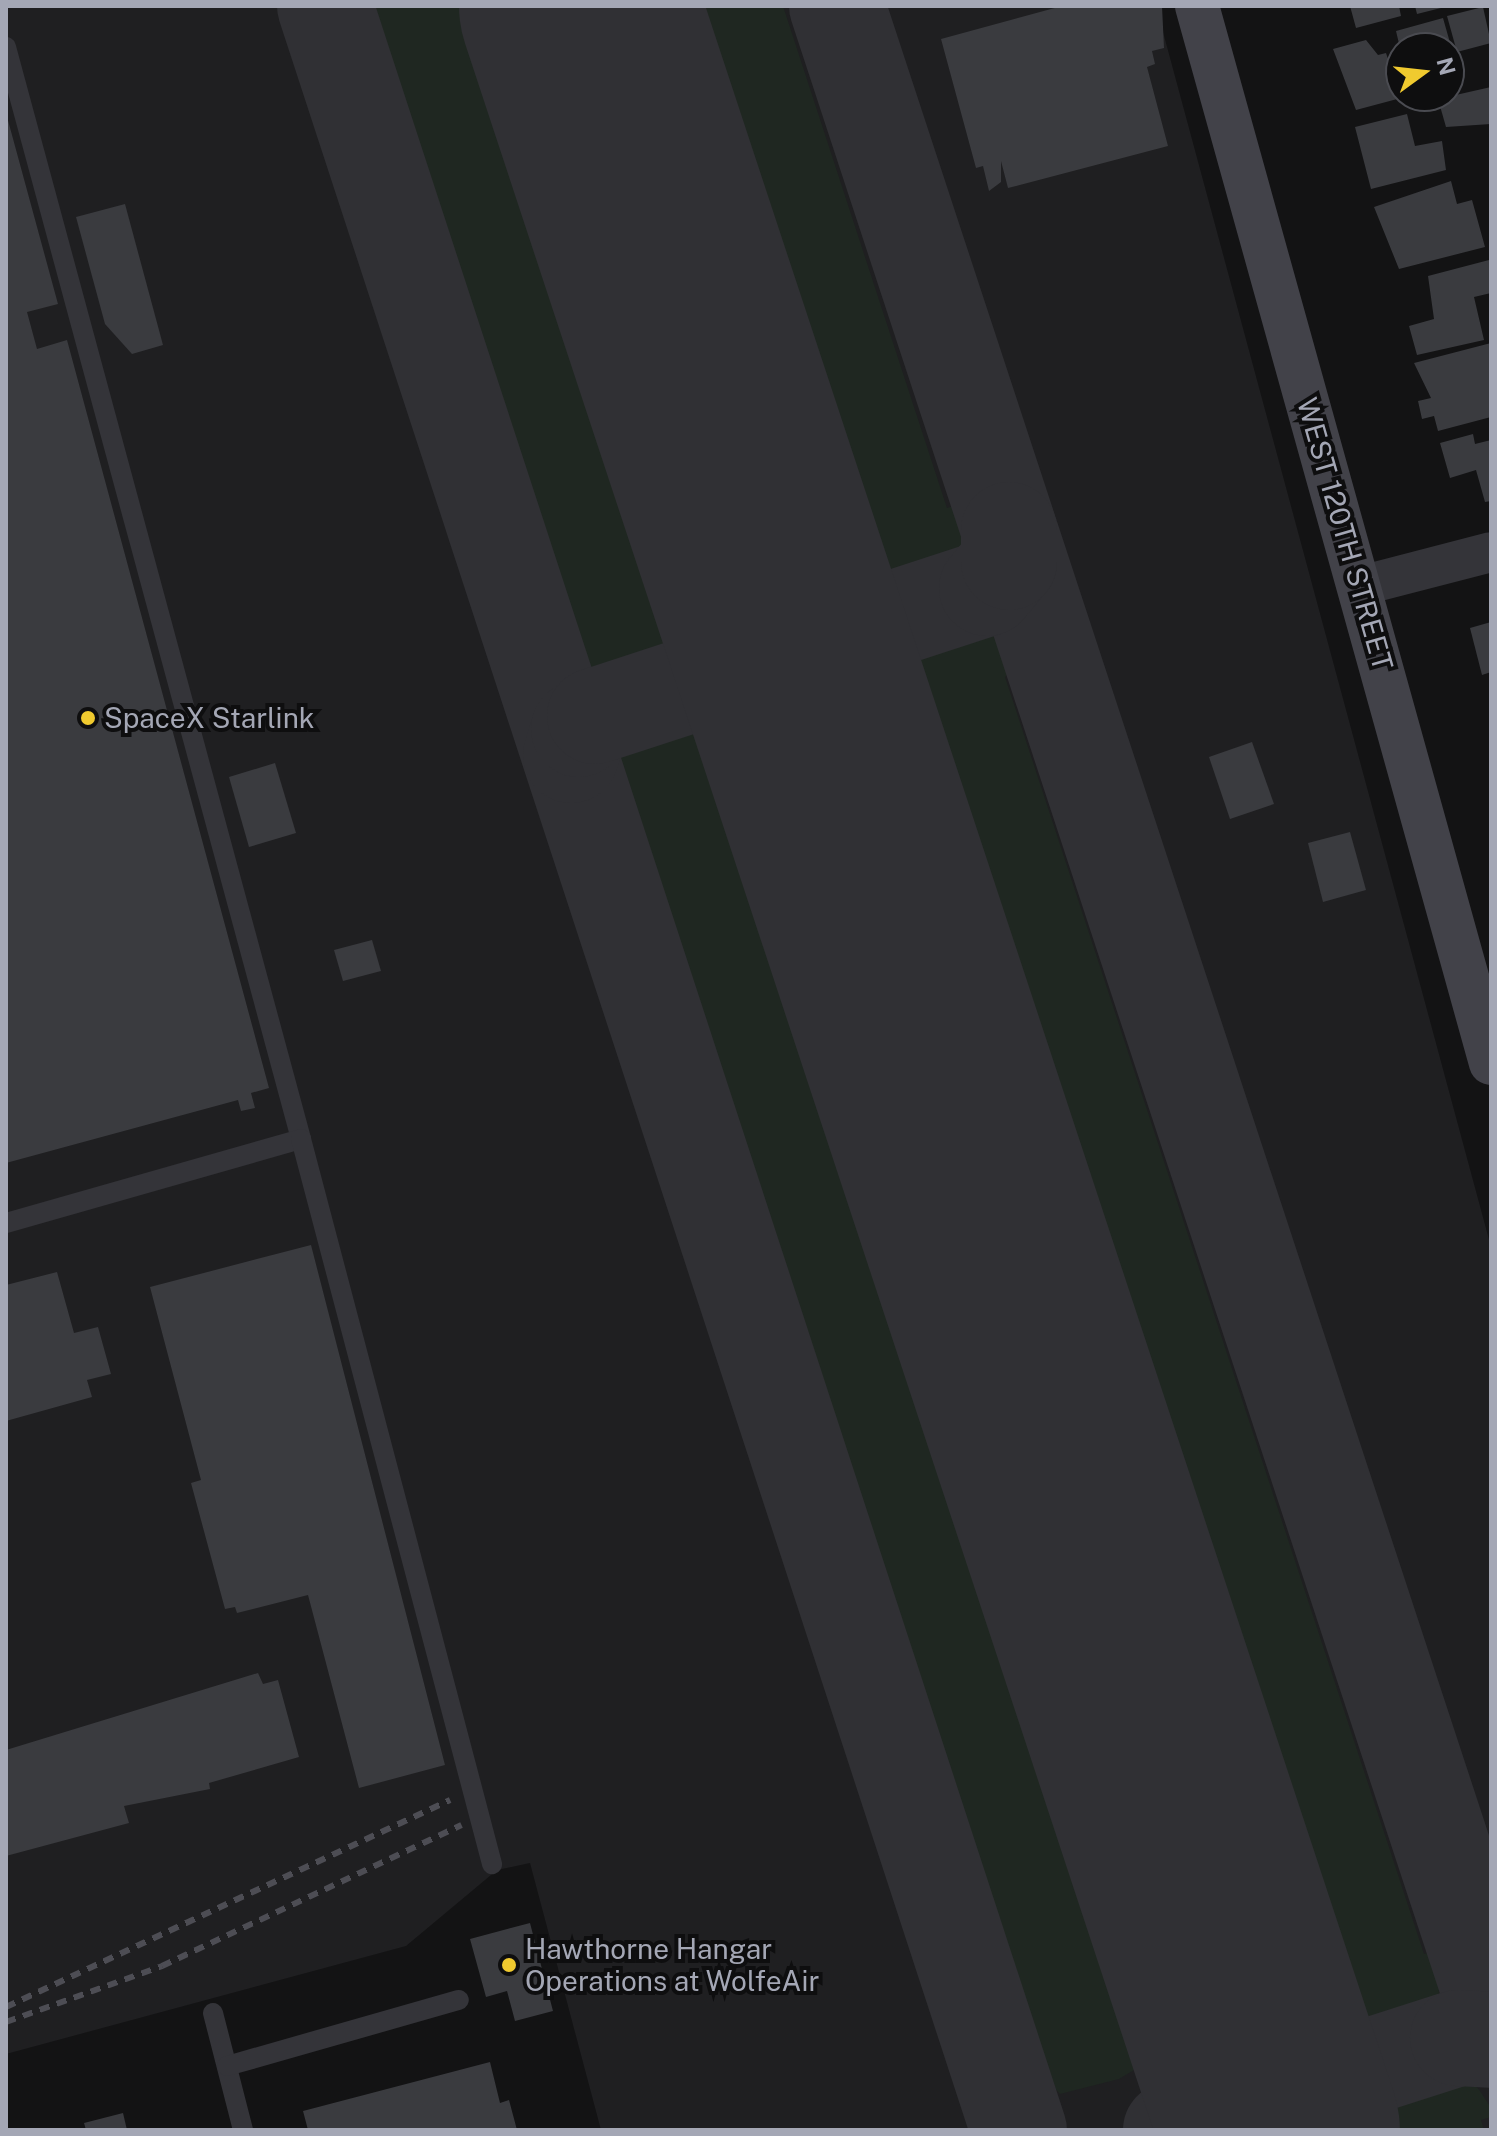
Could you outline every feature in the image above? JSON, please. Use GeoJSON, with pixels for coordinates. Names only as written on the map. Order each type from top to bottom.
{"type":"FeatureCollection","features":[{"type":"Feature","properties":{"kind":"main road","name":"WEST 120TH STREET"},"geometry":{"type":"LineString","coordinates":[[1197,6],[1491,1063]]}},
{"type":"Feature","properties":{"kind":"street"},"geometry":{"type":"LineString","coordinates":[[1360,586],[1491,552]]}},
{"type":"Feature","properties":{"kind":"lane"},"geometry":{"type":"LineString","coordinates":[[6,47],[301,1139],[492,1864]]}},
{"type":"Feature","properties":{"kind":"lane"},"geometry":{"type":"LineString","coordinates":[[6,1223],[301,1139]]}},
{"type":"Feature","properties":{"kind":"lane"},"geometry":{"type":"LineString","coordinates":[[227,2066],[459,2000]]}},
{"type":"Feature","properties":{"kind":"lane"},"geometry":{"type":"LineString","coordinates":[[213,2013],[243,2130]]}},
{"type":"Feature","properties":{"kind":"shaded area"},"geometry":{"type":"Polygon","coordinates":[[[6,6],[1156,6],[1491,1247],[1491,2130],[601,2130],[530,1863],[497,1870],[406,1946],[6,2054],[6,6]]]}},
{"type":"Feature","properties":{"kind":"shaded area"},"geometry":{"type":"Polygon","coordinates":[[[358,6],[470,6],[674,633],[661,658],[596,677],[573,662],[358,6]]]}},
{"type":"Feature","properties":{"kind":"shaded area"},"geometry":{"type":"Polygon","coordinates":[[[682,6],[783,6],[947,508],[960,504],[963,514],[964,543],[949,565],[884,588],[849,574],[846,562],[862,555],[682,6]]]}},
{"type":"Feature","properties":{"kind":"shaded area"},"geometry":{"type":"Polygon","coordinates":[[[969,630],[993,633],[1010,655],[1014,668],[1005,677],[1424,1954],[1438,1951],[1439,1999],[1377,2032],[1352,2035],[1329,2021],[1325,2012],[1342,2006],[906,682],[888,686],[892,662],[908,645],[969,630]]]}},
{"type":"Feature","properties":{"kind":"shaded area"},"geometry":{"type":"Polygon","coordinates":[[[685,723],[716,746],[1139,2035],[1139,2067],[1119,2079],[1060,2094],[1036,2069],[613,778],[621,745],[685,723]]]}},
{"type":"Feature","properties":{"kind":"shaded area"},"geometry":{"type":"Polygon","coordinates":[[[1439,2073],[1469,2078],[1480,2091],[1491,2108],[1491,2117],[1481,2120],[1484,2130],[1362,2130],[1372,2098],[1439,2073]]]}},
{"type":"Feature","properties":{"kind":"building"},"geometry":{"type":"Polygon","coordinates":[[[1062,6],[1162,6],[1164,48],[1152,51],[1155,64],[1147,67],[1168,146],[1008,188],[1001,161],[1001,182],[989,191],[983,166],[976,168],[941,39],[1062,6]]]}},
{"type":"Feature","properties":{"kind":"building"},"geometry":{"type":"Polygon","coordinates":[[[1350,6],[1399,6],[1401,16],[1356,28],[1350,6]]]}},
{"type":"Feature","properties":{"kind":"building"},"geometry":{"type":"Polygon","coordinates":[[[1415,6],[1445,6],[1445,7],[1417,14],[1415,6]]]}},
{"type":"Feature","properties":{"kind":"building"},"geometry":{"type":"Polygon","coordinates":[[[1483,7],[1491,43],[1465,50],[1465,32],[1451,32],[1447,16],[1483,7]]]}},
{"type":"Feature","properties":{"kind":"building"},"geometry":{"type":"Polygon","coordinates":[[[1443,18],[1447,32],[1396,32],[1443,18]]]}},
{"type":"Feature","properties":{"kind":"building"},"geometry":{"type":"Polygon","coordinates":[[[1366,40],[1378,55],[1385,53],[1385,102],[1356,110],[1333,49],[1366,40]]]}},
{"type":"Feature","properties":{"kind":"building"},"geometry":{"type":"Polygon","coordinates":[[[1491,87],[1491,124],[1446,127],[1442,112],[1465,112],[1465,93],[1491,87]]]}},
{"type":"Feature","properties":{"kind":"building","name":"SpaceX Starlink"},"geometry":{"type":"Polygon","coordinates":[[[6,113],[58,304],[27,312],[37,349],[67,340],[269,1088],[251,1093],[255,1108],[241,1111],[238,1100],[6,1163],[6,113]]]}},
{"type":"Feature","properties":{"kind":"building"},"geometry":{"type":"Polygon","coordinates":[[[1407,114],[1415,146],[1442,141],[1446,170],[1371,189],[1355,127],[1407,114]]]}},
{"type":"Feature","properties":{"kind":"building"},"geometry":{"type":"Polygon","coordinates":[[[1451,181],[1457,204],[1472,200],[1485,247],[1399,269],[1374,207],[1451,181]]]}},
{"type":"Feature","properties":{"kind":"building"},"geometry":{"type":"Polygon","coordinates":[[[125,204],[163,345],[132,354],[105,324],[76,217],[125,204]]]}},
{"type":"Feature","properties":{"kind":"building"},"geometry":{"type":"Polygon","coordinates":[[[1489,260],[1491,293],[1474,297],[1484,340],[1417,355],[1409,326],[1434,319],[1428,276],[1489,260]]]}},
{"type":"Feature","properties":{"kind":"building"},"geometry":{"type":"Polygon","coordinates":[[[1491,343],[1491,417],[1438,431],[1434,416],[1422,419],[1418,401],[1431,398],[1414,363],[1491,343]]]}},
{"type":"Feature","properties":{"kind":"building"},"geometry":{"type":"Polygon","coordinates":[[[1473,434],[1475,444],[1491,440],[1491,501],[1485,502],[1476,470],[1450,478],[1440,443],[1473,434]]]}},
{"type":"Feature","properties":{"kind":"building"},"geometry":{"type":"Polygon","coordinates":[[[1491,622],[1491,672],[1482,675],[1470,628],[1491,622]]]}},
{"type":"Feature","properties":{"kind":"building"},"geometry":{"type":"Polygon","coordinates":[[[1252,742],[1274,804],[1230,819],[1209,757],[1252,742]]]}},
{"type":"Feature","properties":{"kind":"building"},"geometry":{"type":"Polygon","coordinates":[[[275,763],[296,833],[249,847],[229,777],[275,763]]]}},
{"type":"Feature","properties":{"kind":"building"},"geometry":{"type":"Polygon","coordinates":[[[1350,832],[1366,890],[1323,902],[1308,843],[1350,832]]]}},
{"type":"Feature","properties":{"kind":"building"},"geometry":{"type":"Polygon","coordinates":[[[372,940],[381,971],[343,981],[334,950],[372,940]]]}},
{"type":"Feature","properties":{"kind":"building"},"geometry":{"type":"Polygon","coordinates":[[[311,1245],[445,1765],[359,1788],[308,1595],[237,1613],[235,1607],[225,1609],[191,1483],[201,1480],[150,1287],[311,1245]]]}},
{"type":"Feature","properties":{"kind":"building"},"geometry":{"type":"Polygon","coordinates":[[[57,1272],[74,1333],[98,1327],[111,1374],[87,1380],[92,1397],[6,1421],[6,1285],[57,1272]]]}},
{"type":"Feature","properties":{"kind":"building"},"geometry":{"type":"Polygon","coordinates":[[[258,1673],[263,1684],[278,1680],[299,1757],[209,1783],[210,1789],[124,1806],[129,1823],[6,1856],[6,1750],[258,1673]]]}},
{"type":"Feature","properties":{"kind":"building","name":"Hawthorne Hangar Operations at WolfeAir"},"geometry":{"type":"Polygon","coordinates":[[[530,1923],[553,2011],[515,2021],[507,1991],[486,1997],[470,1939],[530,1923]]]}},
{"type":"Feature","properties":{"kind":"building"},"geometry":{"type":"Polygon","coordinates":[[[490,2062],[500,2103],[509,2100],[517,2130],[308,2130],[303,2111],[490,2062]]]}},
{"type":"Feature","properties":{"kind":"building"},"geometry":{"type":"Polygon","coordinates":[[[123,2113],[127,2130],[86,2130],[84,2123],[123,2113]]]}},
{"type":"Feature","properties":{"kind":"taxiway"},"geometry":{"type":"LineString","coordinates":[[325,6],[1019,2130]]}},
{"type":"Feature","properties":{"kind":"taxiway"},"geometry":{"type":"LineString","coordinates":[[837,6],[1491,1995]]}},
{"type":"Feature","properties":{"kind":"taxiway"},"geometry":{"type":"LineString","coordinates":[[571,755],[579,729],[595,716],[987,588],[1009,562],[1009,530]]}},
{"type":"Feature","properties":{"kind":"taxiway"},"geometry":{"type":"LineString","coordinates":[[718,675],[738,662],[760,627],[762,562]]}},
{"type":"Feature","properties":{"kind":"taxiway"},"geometry":{"type":"LineString","coordinates":[[825,752],[819,683],[829,655],[863,628],[892,619]]}},
{"type":"Feature","properties":{"kind":"taxiway"},"geometry":{"type":"LineString","coordinates":[[1242,2013],[1256,2043],[1299,2071],[1338,2077],[1367,2067]]}},
{"type":"Feature","properties":{"kind":"taxiway"},"geometry":{"type":"LineString","coordinates":[[1171,2130],[1458,2038],[1491,2040]]}},
{"type":"Feature","properties":{"kind":"runway"},"geometry":{"type":"LineString","coordinates":[[579,6],[1280,2130]]}},
{"type":"Feature","properties":{"kind":"railway"},"geometry":{"type":"LineString","coordinates":[[6,2007],[450,1800]]}},
{"type":"Feature","properties":{"kind":"railway"},"geometry":{"type":"LineString","coordinates":[[6,2022],[162,1966],[461,1825]]}},
{"type":"Feature","properties":{"kind":"place","name":"SpaceX Starlink"},"geometry":{"type":"Point","coordinates":[88,718]}},
{"type":"Feature","properties":{"kind":"place","name":"Hawthorne Hangar Operations at WolfeAir"},"geometry":{"type":"Point","coordinates":[509,1965]}}]}
